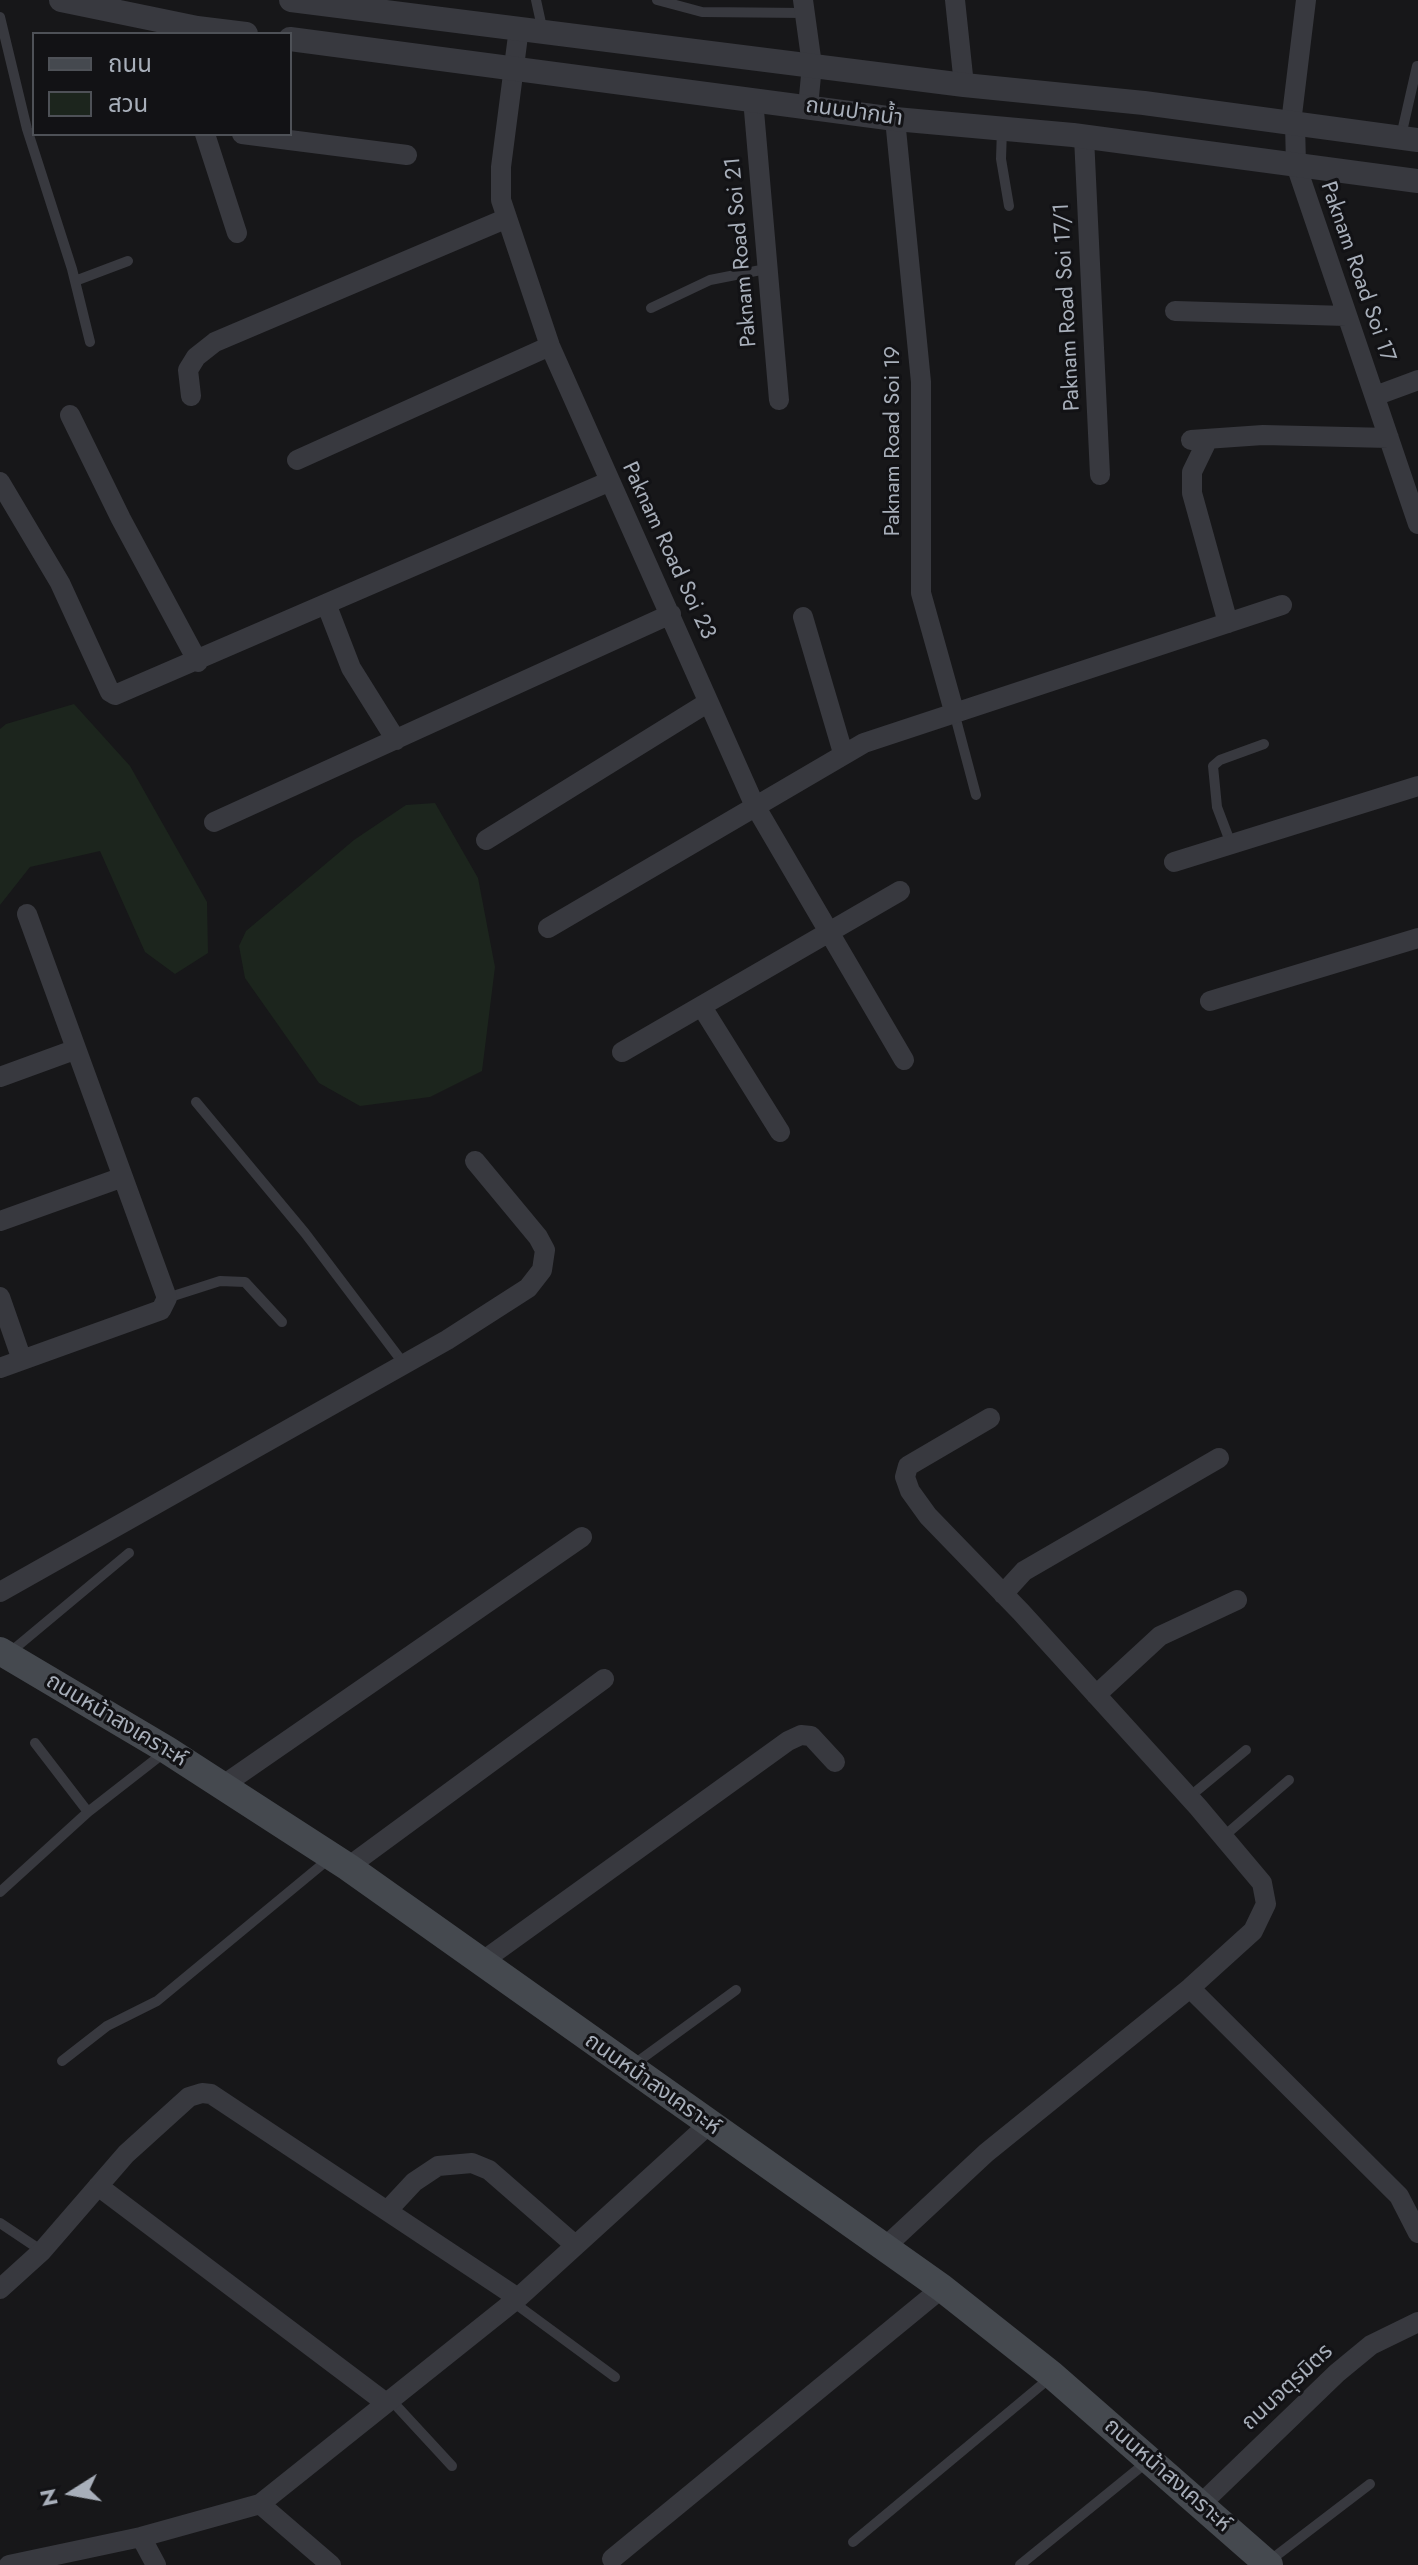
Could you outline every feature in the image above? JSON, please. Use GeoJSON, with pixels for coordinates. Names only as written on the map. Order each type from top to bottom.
{"type":"FeatureCollection","features":[{"type":"Feature","properties":{"kind":"main road","name":"ถนนหน้าสงเคราะห์"},"geometry":{"type":"LineString","coordinates":[[3,1653],[167,1750],[339,1861],[942,2288],[1052,2375],[1268,2564]]}},
{"type":"Feature","properties":{"kind":"street"},"geometry":{"type":"LineString","coordinates":[[61,0],[197,31]]}},
{"type":"Feature","properties":{"kind":"street","name":"ถนนปากน้ำ"},"geometry":{"type":"LineString","coordinates":[[291,0],[402,8],[531,30],[964,85],[1144,103],[1409,139]]}},
{"type":"Feature","properties":{"kind":"street"},"geometry":{"type":"LineString","coordinates":[[955,0],[964,85]]}},
{"type":"Feature","properties":{"kind":"street","name":"Paknam Road Soi 17"},"geometry":{"type":"LineString","coordinates":[[1306,0],[1293,123],[1296,165],[1418,524]]}},
{"type":"Feature","properties":{"kind":"street"},"geometry":{"type":"LineString","coordinates":[[804,6],[812,65],[808,107]]}},
{"type":"Feature","properties":{"kind":"street","name":"Paknam Road Soi 23"},"geometry":{"type":"LineString","coordinates":[[531,30],[515,66],[500,186],[505,219],[550,346],[754,804],[904,1060]]}},
{"type":"Feature","properties":{"kind":"street","name":"ถนนปากน้ำ"},"geometry":{"type":"LineString","coordinates":[[292,39],[515,66],[895,119],[1084,137],[1418,181]]}},
{"type":"Feature","properties":{"kind":"street","name":"Paknam Road Soi 21"},"geometry":{"type":"LineString","coordinates":[[753,99],[779,400]]}},
{"type":"Feature","properties":{"kind":"street","name":"Paknam Road Soi 19"},"geometry":{"type":"LineString","coordinates":[[895,119],[921,382],[921,593],[954,711]]}},
{"type":"Feature","properties":{"kind":"street"},"geometry":{"type":"LineString","coordinates":[[206,136],[237,233]]}},
{"type":"Feature","properties":{"kind":"street"},"geometry":{"type":"LineString","coordinates":[[258,136],[407,155]]}},
{"type":"Feature","properties":{"kind":"street","name":"Paknam Road Soi 17/1"},"geometry":{"type":"LineString","coordinates":[[1084,137],[1100,475]]}},
{"type":"Feature","properties":{"kind":"street"},"geometry":{"type":"LineString","coordinates":[[191,396],[188,370],[196,357],[215,342],[505,219]]}},
{"type":"Feature","properties":{"kind":"street"},"geometry":{"type":"LineString","coordinates":[[1175,311],[1346,316]]}},
{"type":"Feature","properties":{"kind":"street"},"geometry":{"type":"LineString","coordinates":[[297,460],[550,346]]}},
{"type":"Feature","properties":{"kind":"street"},"geometry":{"type":"LineString","coordinates":[[1375,396],[1418,380]]}},
{"type":"Feature","properties":{"kind":"street"},"geometry":{"type":"LineString","coordinates":[[70,415],[121,519],[198,662]]}},
{"type":"Feature","properties":{"kind":"street"},"geometry":{"type":"LineString","coordinates":[[1228,623],[1192,493],[1192,472],[1199,440],[1263,435],[1389,438]]}},
{"type":"Feature","properties":{"kind":"street"},"geometry":{"type":"LineString","coordinates":[[0,482],[60,583],[110,692],[123,694],[608,482]]}},
{"type":"Feature","properties":{"kind":"street"},"geometry":{"type":"LineString","coordinates":[[548,928],[843,753],[954,711],[1282,605]]}},
{"type":"Feature","properties":{"kind":"street"},"geometry":{"type":"LineString","coordinates":[[327,606],[351,668],[396,740]]}},
{"type":"Feature","properties":{"kind":"street"},"geometry":{"type":"LineString","coordinates":[[214,822],[671,614]]}},
{"type":"Feature","properties":{"kind":"street"},"geometry":{"type":"LineString","coordinates":[[803,617],[843,753]]}},
{"type":"Feature","properties":{"kind":"street"},"geometry":{"type":"LineString","coordinates":[[486,840],[707,703]]}},
{"type":"Feature","properties":{"kind":"street"},"geometry":{"type":"LineString","coordinates":[[1174,862],[1418,786]]}},
{"type":"Feature","properties":{"kind":"street"},"geometry":{"type":"LineString","coordinates":[[622,1052],[900,891]]}},
{"type":"Feature","properties":{"kind":"street"},"geometry":{"type":"LineString","coordinates":[[0,1368],[161,1310],[167,1298],[74,1050],[27,914]]}},
{"type":"Feature","properties":{"kind":"street"},"geometry":{"type":"LineString","coordinates":[[1210,1001],[1418,938]]}},
{"type":"Feature","properties":{"kind":"street"},"geometry":{"type":"LineString","coordinates":[[702,1007],[780,1132]]}},
{"type":"Feature","properties":{"kind":"street"},"geometry":{"type":"LineString","coordinates":[[0,1077],[74,1050]]}},
{"type":"Feature","properties":{"kind":"street"},"geometry":{"type":"LineString","coordinates":[[0,1592],[517,1298],[542,1270],[545,1250],[538,1237],[475,1161]]}},
{"type":"Feature","properties":{"kind":"street"},"geometry":{"type":"LineString","coordinates":[[0,1221],[123,1177]]}},
{"type":"Feature","properties":{"kind":"street"},"geometry":{"type":"LineString","coordinates":[[0,1297],[22,1360]]}},
{"type":"Feature","properties":{"kind":"street"},"geometry":{"type":"LineString","coordinates":[[885,2247],[986,2153],[1190,1988],[1253,1931],[1266,1904],[1262,1883],[1223,1837],[1096,1695],[928,1516],[910,1491],[905,1477],[908,1466],[990,1418]]}},
{"type":"Feature","properties":{"kind":"street"},"geometry":{"type":"LineString","coordinates":[[1003,1594],[1024,1571],[1219,1458]]}},
{"type":"Feature","properties":{"kind":"street"},"geometry":{"type":"LineString","coordinates":[[222,1786],[582,1537]]}},
{"type":"Feature","properties":{"kind":"street"},"geometry":{"type":"LineString","coordinates":[[1096,1695],[1160,1636],[1237,1600]]}},
{"type":"Feature","properties":{"kind":"street"},"geometry":{"type":"LineString","coordinates":[[339,1861],[604,1679]]}},
{"type":"Feature","properties":{"kind":"street"},"geometry":{"type":"LineString","coordinates":[[480,1963],[788,1741],[801,1735],[811,1736],[835,1762]]}},
{"type":"Feature","properties":{"kind":"street"},"geometry":{"type":"LineString","coordinates":[[1190,1988],[1399,2196],[1418,2233]]}},
{"type":"Feature","properties":{"kind":"street"},"geometry":{"type":"LineString","coordinates":[[0,2289],[42,2251],[126,2154],[189,2097],[202,2093],[211,2094],[515,2300]]}},
{"type":"Feature","properties":{"kind":"street"},"geometry":{"type":"LineString","coordinates":[[9,2565],[141,2537],[260,2504],[515,2300],[708,2125]]}},
{"type":"Feature","properties":{"kind":"street"},"geometry":{"type":"LineString","coordinates":[[387,2211],[414,2182],[438,2166],[472,2163],[489,2170],[575,2245]]}},
{"type":"Feature","properties":{"kind":"street"},"geometry":{"type":"LineString","coordinates":[[98,2186],[388,2402]]}},
{"type":"Feature","properties":{"kind":"street"},"geometry":{"type":"LineString","coordinates":[[612,2559],[942,2288]]}},
{"type":"Feature","properties":{"kind":"street","name":"ถนนจตุรมิตร"},"geometry":{"type":"LineString","coordinates":[[1201,2504],[1337,2373],[1371,2345],[1418,2322]]}},
{"type":"Feature","properties":{"kind":"street"},"geometry":{"type":"LineString","coordinates":[[260,2504],[331,2565]]}},
{"type":"Feature","properties":{"kind":"street"},"geometry":{"type":"LineString","coordinates":[[141,2537],[156,2565]]}},
{"type":"Feature","properties":{"kind":"lane"},"geometry":{"type":"LineString","coordinates":[[531,30],[536,0]]}},
{"type":"Feature","properties":{"kind":"lane"},"geometry":{"type":"LineString","coordinates":[[657,0],[702,12],[804,6]]}},
{"type":"Feature","properties":{"kind":"lane"},"geometry":{"type":"LineString","coordinates":[[0,17],[27,129],[75,281],[90,342]]}},
{"type":"Feature","properties":{"kind":"lane"},"geometry":{"type":"LineString","coordinates":[[1409,139],[1417,66]]}},
{"type":"Feature","properties":{"kind":"lane"},"geometry":{"type":"LineString","coordinates":[[1002,129],[1001,159],[1009,206]]}},
{"type":"Feature","properties":{"kind":"lane"},"geometry":{"type":"LineString","coordinates":[[75,281],[128,261]]}},
{"type":"Feature","properties":{"kind":"lane"},"geometry":{"type":"LineString","coordinates":[[651,308],[710,280],[766,269]]}},
{"type":"Feature","properties":{"kind":"lane"},"geometry":{"type":"LineString","coordinates":[[954,711],[976,795]]}},
{"type":"Feature","properties":{"kind":"lane"},"geometry":{"type":"LineString","coordinates":[[1231,844],[1217,807],[1213,766],[1220,760],[1264,744]]}},
{"type":"Feature","properties":{"kind":"lane"},"geometry":{"type":"LineString","coordinates":[[196,1102],[305,1233],[404,1364]]}},
{"type":"Feature","properties":{"kind":"lane"},"geometry":{"type":"LineString","coordinates":[[167,1298],[220,1281],[245,1282],[282,1322]]}},
{"type":"Feature","properties":{"kind":"lane"},"geometry":{"type":"LineString","coordinates":[[3,1653],[129,1553]]}},
{"type":"Feature","properties":{"kind":"lane"},"geometry":{"type":"LineString","coordinates":[[35,1743],[88,1812]]}},
{"type":"Feature","properties":{"kind":"lane"},"geometry":{"type":"LineString","coordinates":[[0,1892],[88,1812],[167,1750]]}},
{"type":"Feature","properties":{"kind":"lane"},"geometry":{"type":"LineString","coordinates":[[1188,1798],[1246,1750]]}},
{"type":"Feature","properties":{"kind":"lane"},"geometry":{"type":"LineString","coordinates":[[1223,1837],[1289,1780]]}},
{"type":"Feature","properties":{"kind":"lane"},"geometry":{"type":"LineString","coordinates":[[62,2061],[107,2026],[157,2001],[339,1861]]}},
{"type":"Feature","properties":{"kind":"lane"},"geometry":{"type":"LineString","coordinates":[[628,2068],[736,1990]]}},
{"type":"Feature","properties":{"kind":"lane"},"geometry":{"type":"LineString","coordinates":[[0,2223],[42,2251]]}},
{"type":"Feature","properties":{"kind":"lane"},"geometry":{"type":"LineString","coordinates":[[515,2300],[615,2377]]}},
{"type":"Feature","properties":{"kind":"lane"},"geometry":{"type":"LineString","coordinates":[[853,2542],[1052,2375]]}},
{"type":"Feature","properties":{"kind":"lane"},"geometry":{"type":"LineString","coordinates":[[388,2402],[452,2466]]}},
{"type":"Feature","properties":{"kind":"lane"},"geometry":{"type":"LineString","coordinates":[[1020,2565],[1149,2460]]}},
{"type":"Feature","properties":{"kind":"lane"},"geometry":{"type":"LineString","coordinates":[[1268,2564],[1370,2484]]}},
{"type":"Feature","properties":{"kind":"green space"},"geometry":{"type":"Polygon","coordinates":[[[74,704],[130,766],[207,902],[208,953],[175,974],[145,952],[100,851],[30,867],[0,905],[0,729],[6,724],[74,704]]]}},
{"type":"Feature","properties":{"kind":"green space"},"geometry":{"type":"Polygon","coordinates":[[[435,803],[478,878],[495,967],[482,1071],[430,1097],[360,1106],[319,1083],[245,978],[239,946],[246,931],[354,840],[406,805],[435,803]]]}}]}
